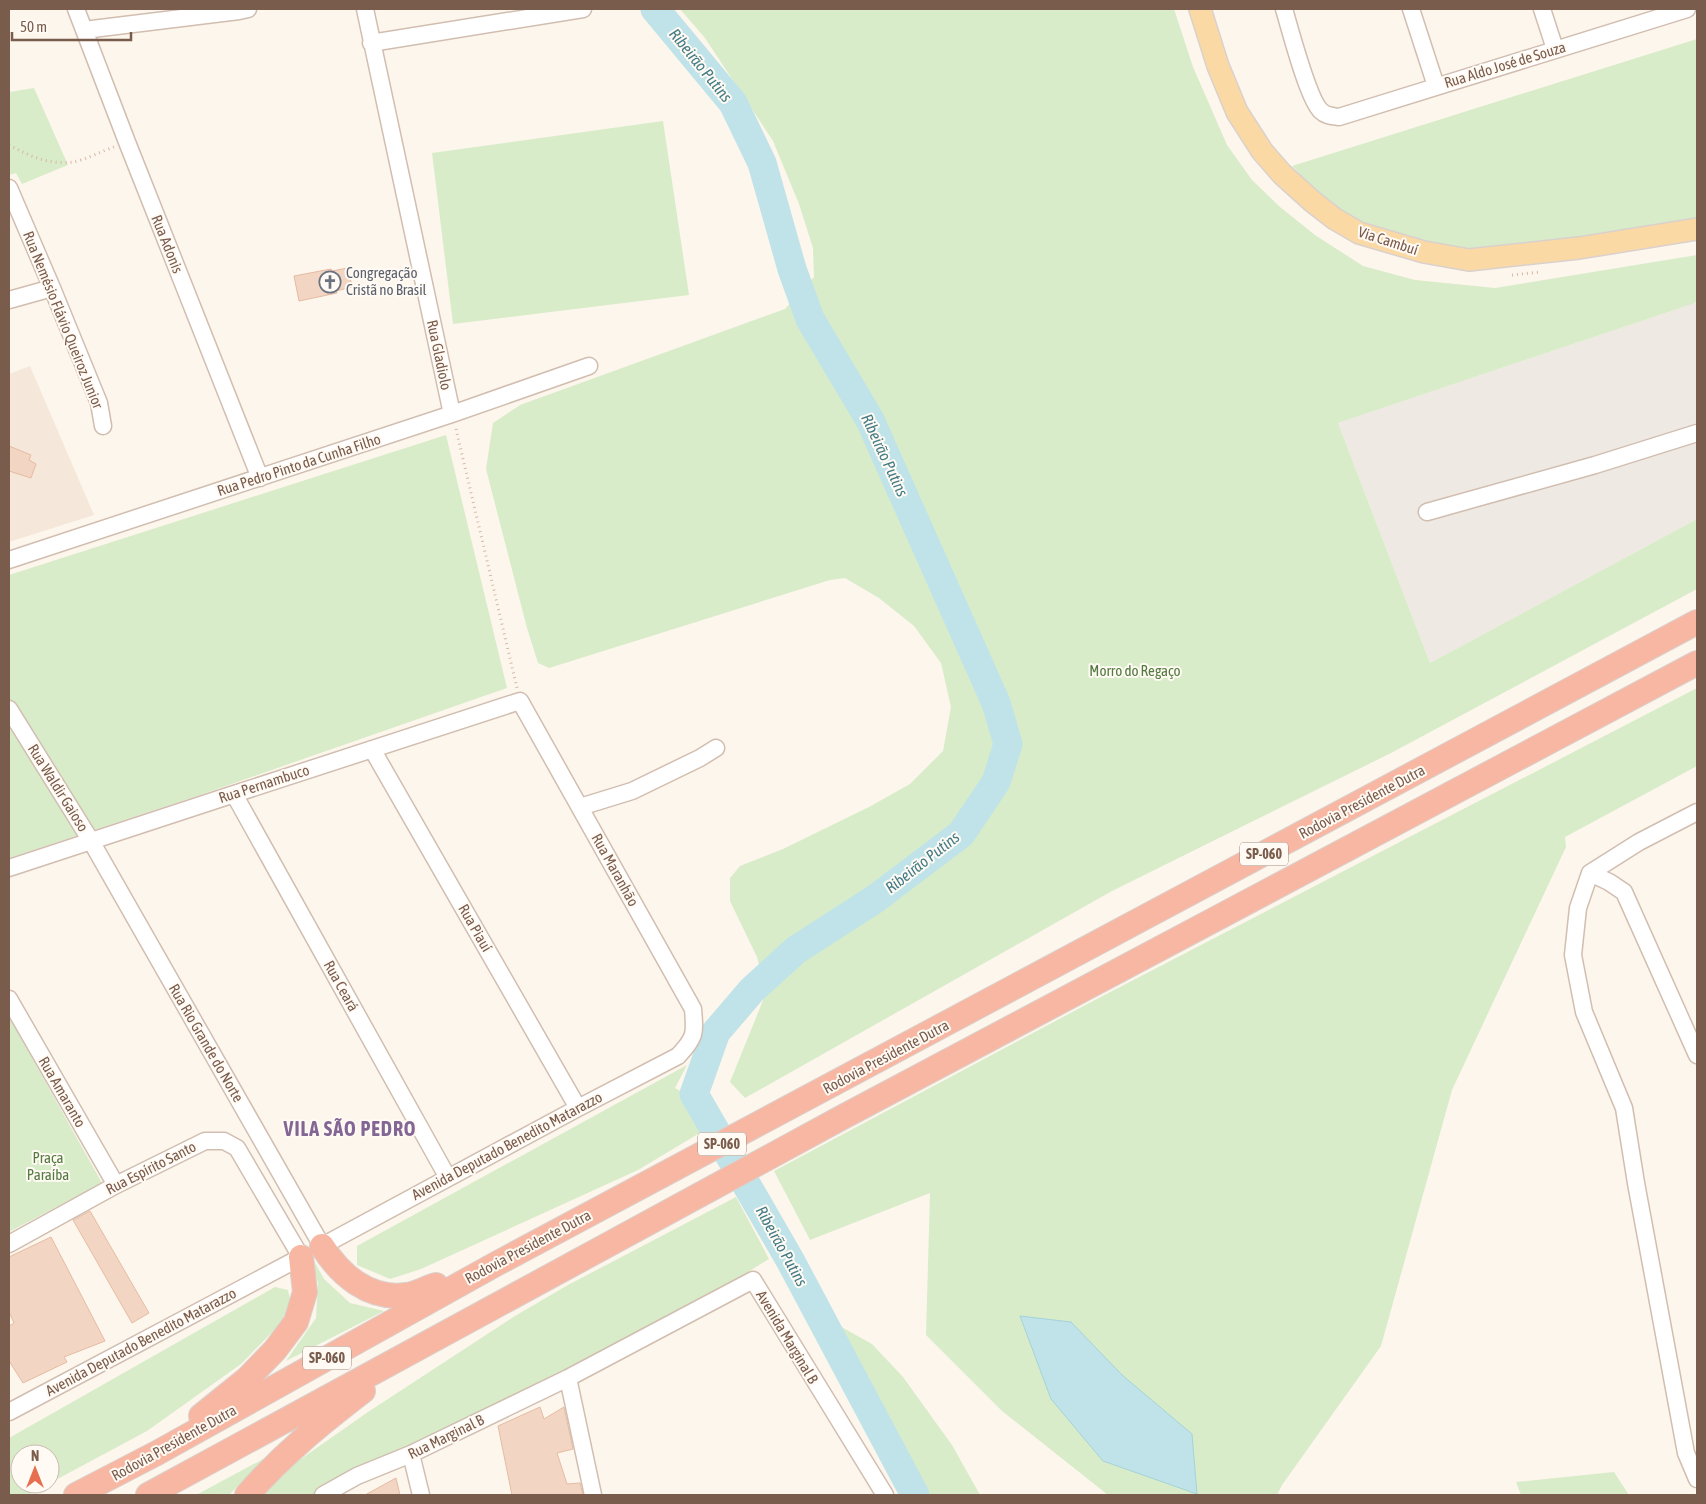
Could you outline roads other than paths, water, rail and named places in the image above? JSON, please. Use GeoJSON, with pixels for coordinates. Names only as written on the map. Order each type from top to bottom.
{"type":"FeatureCollection","features":[{"type":"Feature","properties":{"kind":"highway","name":"Rodovia Presidente Dutra"},"geometry":{"type":"LineString","coordinates":[[76,1495],[157,1453],[496,1264],[1697,622]]}},
{"type":"Feature","properties":{"kind":"highway","name":"SP-060"},"geometry":{"type":"LineString","coordinates":[[148,1495],[790,1146],[1697,663]]}},
{"type":"Feature","properties":{"kind":"highway"},"geometry":{"type":"LineString","coordinates":[[322,1246],[331,1262],[353,1282],[381,1295],[407,1295],[496,1264]]}},
{"type":"Feature","properties":{"kind":"highway"},"geometry":{"type":"LineString","coordinates":[[157,1453],[247,1379],[280,1343],[296,1322],[304,1292],[301,1257]]}},
{"type":"Feature","properties":{"kind":"highway"},"geometry":{"type":"LineString","coordinates":[[247,1495],[312,1430],[422,1346]]}},
{"type":"Feature","properties":{"kind":"main road","name":"Via Cambuí"},"geometry":{"type":"LineString","coordinates":[[1200,9],[1218,66],[1237,112],[1262,151],[1282,174],[1313,202],[1335,219],[1360,233],[1424,252],[1469,260],[1579,248],[1697,229]]}},
{"type":"Feature","properties":{"kind":"street","name":"Rua Adonis"},"geometry":{"type":"LineString","coordinates":[[76,9],[260,478]]}},
{"type":"Feature","properties":{"kind":"street"},"geometry":{"type":"LineString","coordinates":[[84,30],[248,9]]}},
{"type":"Feature","properties":{"kind":"street","name":"Rua Gladiolo"},"geometry":{"type":"LineString","coordinates":[[365,9],[452,414]]}},
{"type":"Feature","properties":{"kind":"street"},"geometry":{"type":"LineString","coordinates":[[371,43],[584,9]]}},
{"type":"Feature","properties":{"kind":"street","name":"Rua Aldo José de Souza"},"geometry":{"type":"LineString","coordinates":[[1284,9],[1316,106],[1322,113],[1330,116],[1344,116],[1668,12],[1687,9]]}},
{"type":"Feature","properties":{"kind":"street"},"geometry":{"type":"LineString","coordinates":[[1410,9],[1436,86]]}},
{"type":"Feature","properties":{"kind":"street"},"geometry":{"type":"LineString","coordinates":[[1542,9],[1555,49]]}},
{"type":"Feature","properties":{"kind":"street","name":"Rua Nemésio Flávio Queiroz Junior"},"geometry":{"type":"LineString","coordinates":[[9,188],[99,403],[104,426]]}},
{"type":"Feature","properties":{"kind":"street"},"geometry":{"type":"LineString","coordinates":[[9,300],[52,288]]}},
{"type":"Feature","properties":{"kind":"street","name":"Rua Pedro Pinto da Cunha Filho"},"geometry":{"type":"LineString","coordinates":[[9,560],[452,414],[589,366]]}},
{"type":"Feature","properties":{"kind":"street"},"geometry":{"type":"LineString","coordinates":[[1427,512],[1595,465],[1697,433]]}},
{"type":"Feature","properties":{"kind":"street","name":"Rua Pernambuco"},"geometry":{"type":"LineString","coordinates":[[9,868],[520,701]]}},
{"type":"Feature","properties":{"kind":"street","name":"Rua Maranhão"},"geometry":{"type":"LineString","coordinates":[[520,701],[693,1009],[695,1029],[690,1043]]}},
{"type":"Feature","properties":{"kind":"street","name":"Rua Waldir Gaioso"},"geometry":{"type":"LineString","coordinates":[[9,709],[91,841]]}},
{"type":"Feature","properties":{"kind":"street"},"geometry":{"type":"LineString","coordinates":[[580,807],[632,791],[700,758],[716,748]]}},
{"type":"Feature","properties":{"kind":"street","name":"Rua Piauí"},"geometry":{"type":"LineString","coordinates":[[372,749],[578,1108]]}},
{"type":"Feature","properties":{"kind":"street","name":"Rua Ceará"},"geometry":{"type":"LineString","coordinates":[[234,794],[448,1178]]}},
{"type":"Feature","properties":{"kind":"street"},"geometry":{"type":"LineString","coordinates":[[1697,812],[1639,842],[1590,873],[1578,908],[1573,955],[1584,1012],[1624,1108],[1686,1454],[1697,1479]]}},
{"type":"Feature","properties":{"kind":"street","name":"Rua Rio Grande do Norte"},"geometry":{"type":"LineString","coordinates":[[91,841],[322,1246]]}},
{"type":"Feature","properties":{"kind":"street"},"geometry":{"type":"LineString","coordinates":[[1590,873],[1624,892],[1697,1055]]}},
{"type":"Feature","properties":{"kind":"street","name":"Rua Amaranto"},"geometry":{"type":"LineString","coordinates":[[9,999],[116,1185]]}},
{"type":"Feature","properties":{"kind":"street","name":"Avenida Deputado Benedito Matarazzo"},"geometry":{"type":"LineString","coordinates":[[322,1246],[678,1056],[690,1043]]}},
{"type":"Feature","properties":{"kind":"street","name":"Rua Espírito Santo"},"geometry":{"type":"LineString","coordinates":[[9,1244],[116,1185],[204,1141],[224,1141],[237,1148],[301,1257]]}},
{"type":"Feature","properties":{"kind":"street","name":"Avenida Deputado Benedito Matarazzo"},"geometry":{"type":"LineString","coordinates":[[9,1412],[301,1257]]}},
{"type":"Feature","properties":{"kind":"street","name":"Avenida Marginal B"},"geometry":{"type":"LineString","coordinates":[[568,1378],[753,1280],[885,1495]]}},
{"type":"Feature","properties":{"kind":"street"},"geometry":{"type":"LineString","coordinates":[[568,1378],[593,1495]]}},
{"type":"Feature","properties":{"kind":"street","name":"Rua Marginal B"},"geometry":{"type":"LineString","coordinates":[[323,1495],[356,1476],[411,1454],[568,1378]]}},
{"type":"Feature","properties":{"kind":"street"},"geometry":{"type":"LineString","coordinates":[[411,1454],[421,1495]]}},
{"type":"Feature","properties":{"kind":"water"},"geometry":{"type":"Polygon","coordinates":[[[1020,1316],[1071,1322],[1122,1375],[1192,1434],[1197,1494],[1103,1461],[1051,1399],[1020,1316]]]}},
{"type":"Feature","properties":{"kind":"waterway","name":"Ribeirão Putins"},"geometry":{"type":"LineString","coordinates":[[655,9],[733,103],[762,163],[792,269],[810,319],[870,420],[996,703],[1008,744],[996,782],[961,834],[875,899],[796,950],[752,990],[716,1032],[694,1094],[790,1260],[915,1495]]}},
{"type":"Feature","properties":{"kind":"place","name":"Congregação Cristã no Brasil"},"geometry":{"type":"Point","coordinates":[330,282]}},
{"type":"Feature","properties":{"kind":"district","name":"VILA SÃO PEDRO"},"geometry":{"type":"Point","coordinates":[350,1129]}},
{"type":"Feature","properties":{"kind":"park label","name":"Morro do Regaço"},"geometry":{"type":"Point","coordinates":[1135,671]}},
{"type":"Feature","properties":{"kind":"park label","name":"Praça Paraíba"},"geometry":{"type":"Point","coordinates":[48,1166]}}]}
